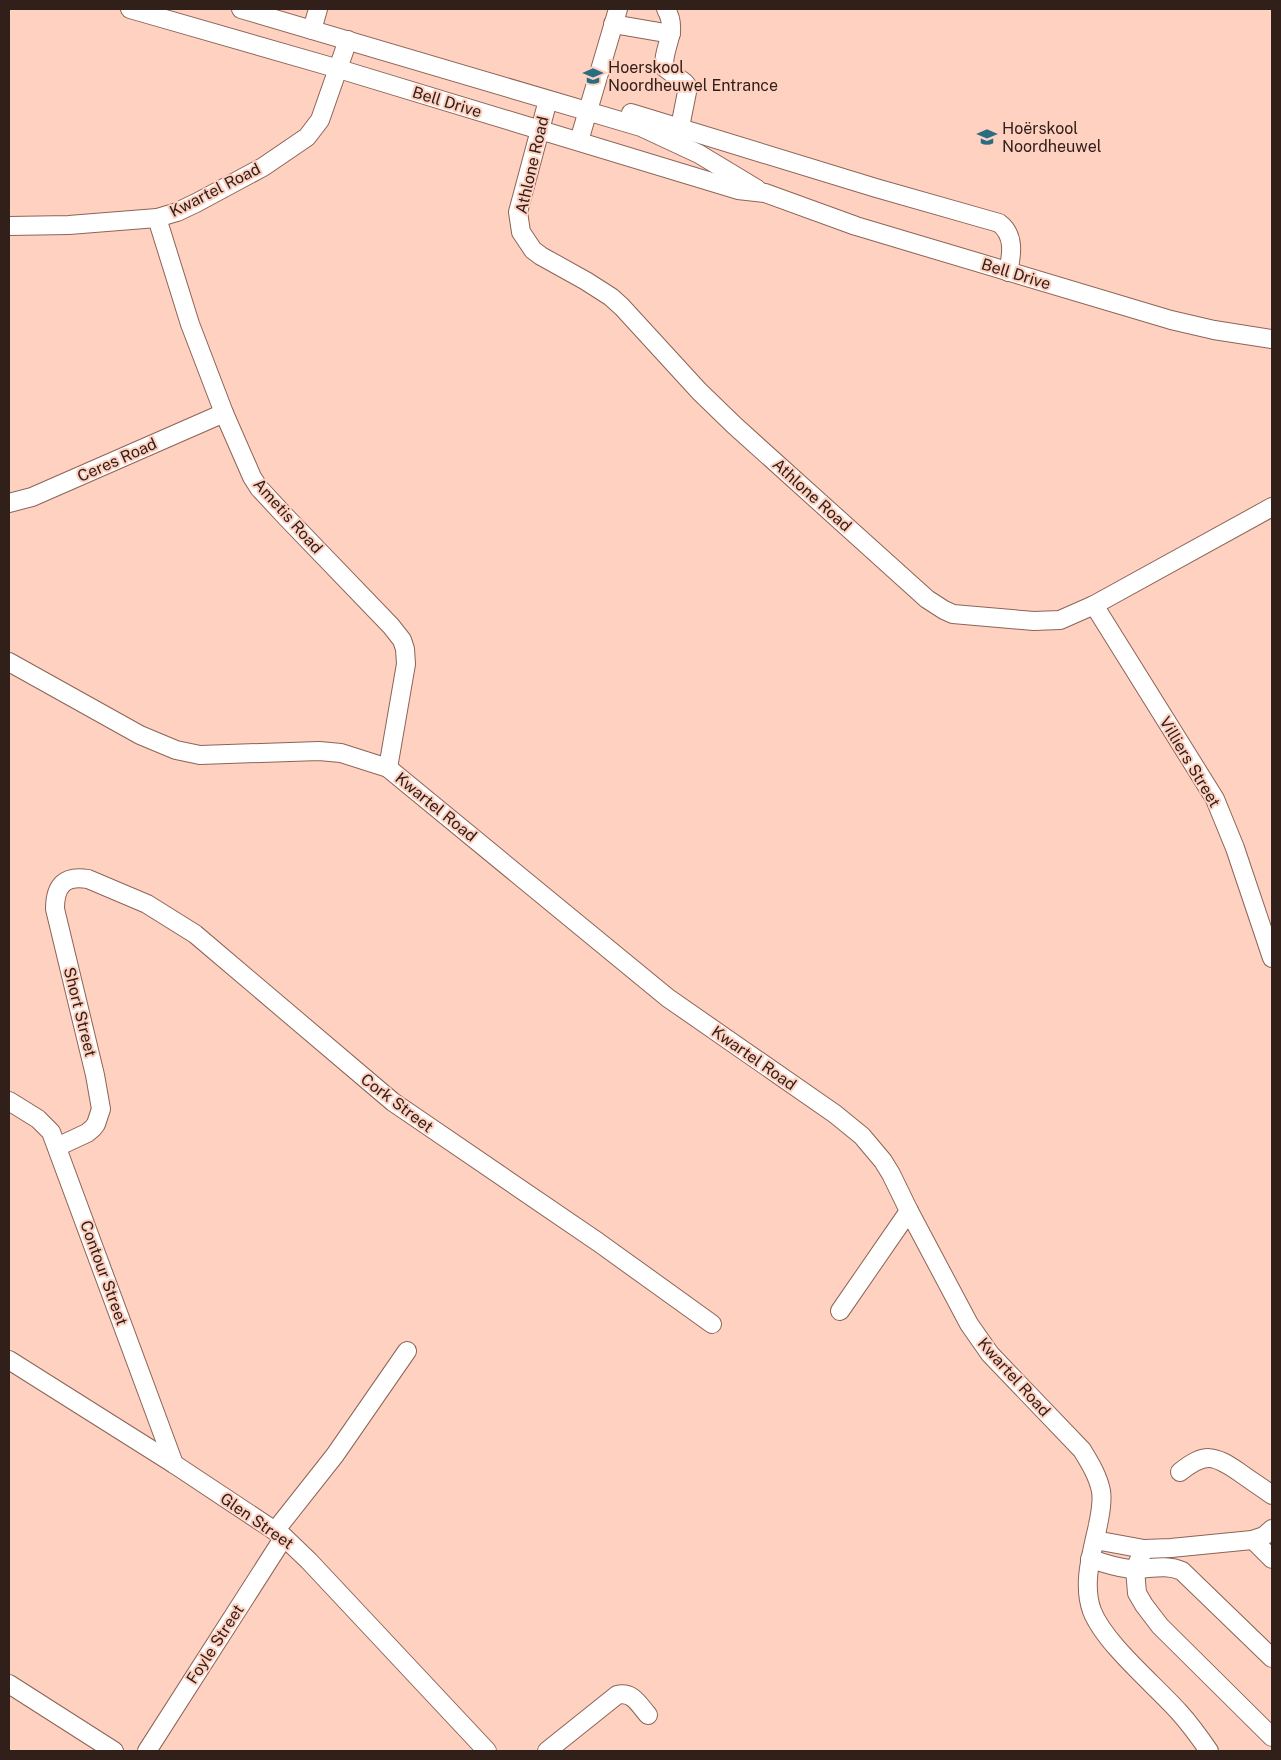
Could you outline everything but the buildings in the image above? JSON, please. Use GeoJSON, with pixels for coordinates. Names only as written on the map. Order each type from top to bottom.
{"type":"FeatureCollection","features":[{"type":"Feature","properties":{"kind":"street","name":"Bell Drive"},"geometry":{"type":"LineString","coordinates":[[130,9],[339,69],[738,190],[764,194],[856,226],[1171,320],[1214,330],[1272,339]]}},
{"type":"Feature","properties":{"kind":"street","name":"Bell Drive"},"geometry":{"type":"LineString","coordinates":[[240,9],[548,100],[589,106],[641,127],[707,159],[764,194]]}},
{"type":"Feature","properties":{"kind":"street"},"geometry":{"type":"LineString","coordinates":[[312,30],[318,9]]}},
{"type":"Feature","properties":{"kind":"street"},"geometry":{"type":"LineString","coordinates":[[666,9],[671,23],[671,34],[664,67],[685,82],[688,87],[680,127]]}},
{"type":"Feature","properties":{"kind":"street"},"geometry":{"type":"LineString","coordinates":[[579,141],[615,16],[671,34]]}},
{"type":"Feature","properties":{"kind":"street","name":"Kwartel Road"},"geometry":{"type":"LineString","coordinates":[[9,226],[69,225],[157,218],[177,212],[219,192],[263,167],[301,141],[320,120],[348,40]]}},
{"type":"Feature","properties":{"kind":"street","name":"Athlone Road"},"geometry":{"type":"LineString","coordinates":[[548,100],[518,212],[521,232],[533,250],[600,290],[622,307],[734,425],[927,599],[953,614],[1034,622],[1060,620],[1094,605],[1272,507]]}},
{"type":"Feature","properties":{"kind":"street"},"geometry":{"type":"LineString","coordinates":[[589,106],[680,127],[876,188],[1000,223],[1010,236],[1008,272]]}},
{"type":"Feature","properties":{"kind":"street","name":"Ametis Road"},"geometry":{"type":"LineString","coordinates":[[157,218],[190,324],[224,413],[252,477],[259,488],[376,610],[402,640],[405,648],[406,664],[388,768]]}},
{"type":"Feature","properties":{"kind":"street","name":"Ceres Road"},"geometry":{"type":"LineString","coordinates":[[9,503],[32,497],[224,413]]}},
{"type":"Feature","properties":{"kind":"street","name":"Villiers Street"},"geometry":{"type":"LineString","coordinates":[[1094,605],[1214,799],[1235,848],[1272,958]]}},
{"type":"Feature","properties":{"kind":"street","name":"Kwartel Road"},"geometry":{"type":"LineString","coordinates":[[9,662],[132,731],[176,750],[200,755],[320,751],[348,755],[388,768],[668,998],[836,1114],[862,1136],[883,1161],[891,1174],[979,1340],[990,1354],[1082,1450],[1091,1463],[1101,1492],[1101,1508],[1090,1560],[1087,1589],[1093,1613],[1112,1642],[1179,1712],[1209,1751]]}},
{"type":"Feature","properties":{"kind":"street","name":"Short Street"},"geometry":{"type":"LineString","coordinates":[[57,1147],[93,1128],[101,1109],[95,1075],[55,909],[56,892],[61,884],[68,879],[78,877],[88,879]]}},
{"type":"Feature","properties":{"kind":"street","name":"Cork Street"},"geometry":{"type":"LineString","coordinates":[[88,879],[147,904],[195,934],[393,1102],[598,1242],[712,1324]]}},
{"type":"Feature","properties":{"kind":"street","name":"Contour Street"},"geometry":{"type":"LineString","coordinates":[[9,1101],[42,1122],[51,1132],[174,1464]]}},
{"type":"Feature","properties":{"kind":"street"},"geometry":{"type":"LineString","coordinates":[[840,1311],[909,1211]]}},
{"type":"Feature","properties":{"kind":"street","name":"Glen Street"},"geometry":{"type":"LineString","coordinates":[[280,1534],[286,1517],[335,1455],[407,1350]]}},
{"type":"Feature","properties":{"kind":"street","name":"Glen Street"},"geometry":{"type":"LineString","coordinates":[[9,1360],[174,1464],[280,1534],[309,1561],[487,1751]]}},
{"type":"Feature","properties":{"kind":"street"},"geometry":{"type":"LineString","coordinates":[[1180,1472],[1190,1463],[1199,1460],[1221,1459],[1272,1495]]}},
{"type":"Feature","properties":{"kind":"street"},"geometry":{"type":"LineString","coordinates":[[1095,1540],[1144,1549],[1171,1548],[1253,1540],[1264,1536],[1272,1529]]}},
{"type":"Feature","properties":{"kind":"street","name":"Foyle Street"},"geometry":{"type":"LineString","coordinates":[[147,1751],[280,1534]]}},
{"type":"Feature","properties":{"kind":"street"},"geometry":{"type":"LineString","coordinates":[[1253,1540],[1272,1559]]}},
{"type":"Feature","properties":{"kind":"street"},"geometry":{"type":"LineString","coordinates":[[1144,1549],[1135,1569],[1138,1594],[1144,1605],[1160,1626],[1272,1738]]}},
{"type":"Feature","properties":{"kind":"street"},"geometry":{"type":"LineString","coordinates":[[1090,1560],[1124,1568],[1166,1567],[1182,1571],[1272,1658]]}},
{"type":"Feature","properties":{"kind":"street"},"geometry":{"type":"LineString","coordinates":[[9,1684],[114,1751]]}},
{"type":"Feature","properties":{"kind":"street"},"geometry":{"type":"LineString","coordinates":[[548,1751],[617,1695],[623,1694],[633,1697],[648,1715]]}},
{"type":"Feature","properties":{"kind":"place","name":"Hoerskool Noordheuwel Entrance"},"geometry":{"type":"Point","coordinates":[593,76]}},
{"type":"Feature","properties":{"kind":"place","name":"Hoërskool Noordheuwel"},"geometry":{"type":"Point","coordinates":[987,137]}}]}
